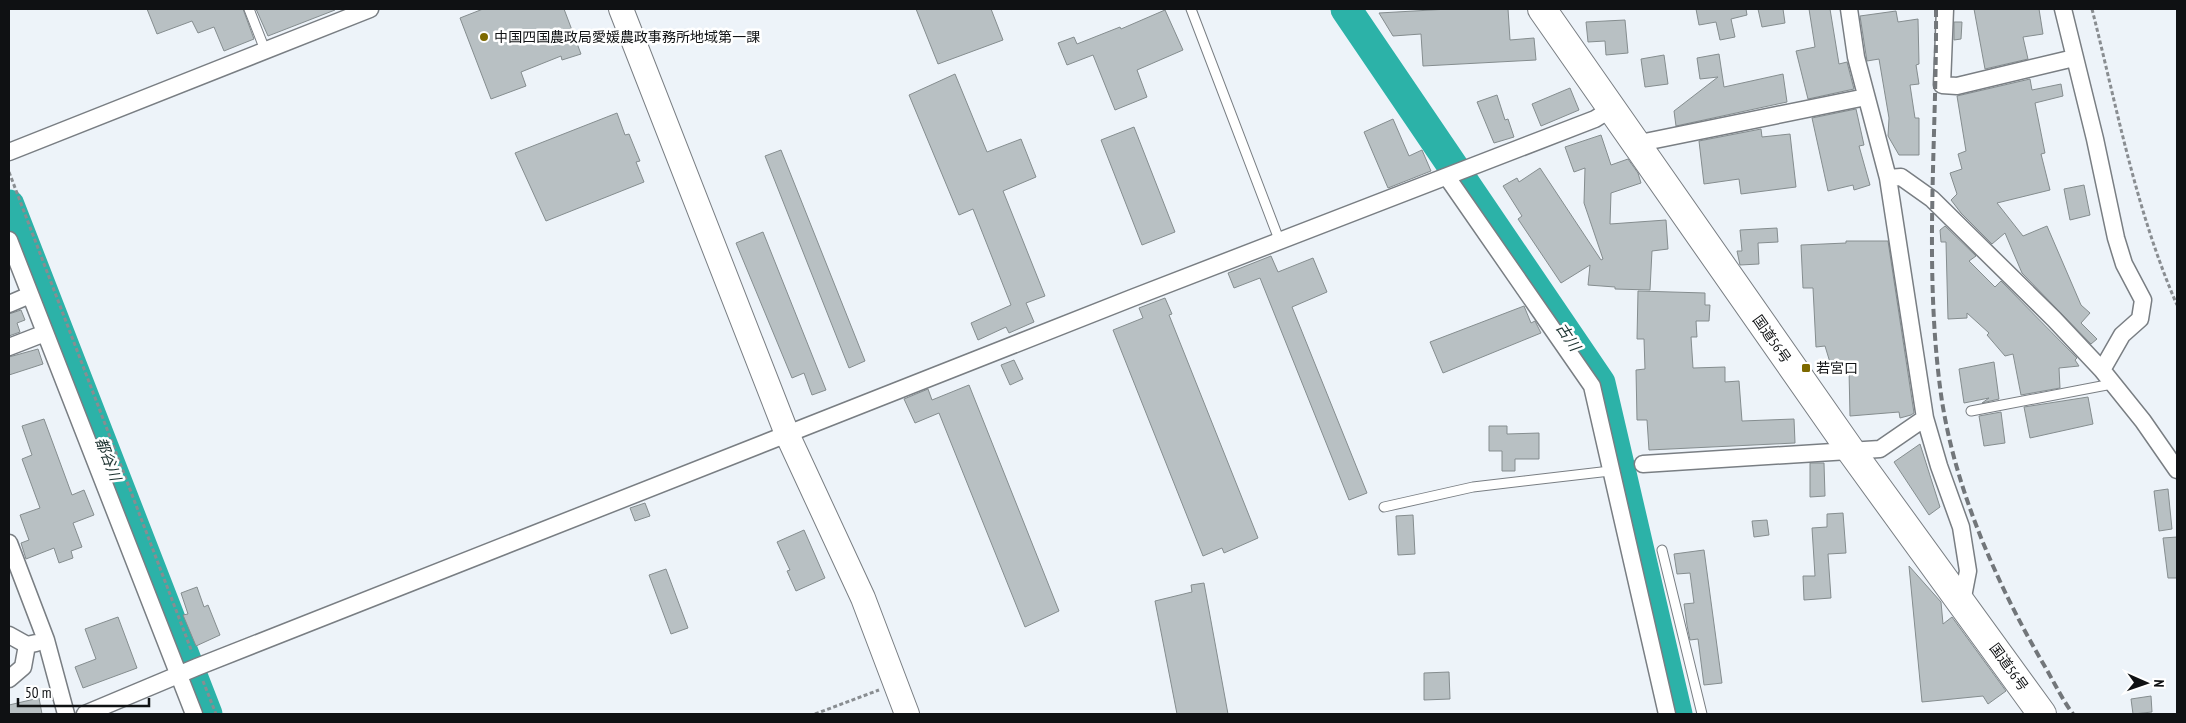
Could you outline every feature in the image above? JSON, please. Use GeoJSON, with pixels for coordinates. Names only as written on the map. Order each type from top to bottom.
{"type":"FeatureCollection","features":[{"type":"Feature","properties":{"kind":"highway","name":"国道56号"},"geometry":{"type":"LineString","coordinates":[[1542,9],[1851,451],[2042,714]]}},
{"type":"Feature","properties":{"kind":"street"},"geometry":{"type":"LineString","coordinates":[[9,152],[370,9]]}},
{"type":"Feature","properties":{"kind":"street"},"geometry":{"type":"LineString","coordinates":[[621,9],[788,434],[863,598],[907,714]]}},
{"type":"Feature","properties":{"kind":"street"},"geometry":{"type":"LineString","coordinates":[[1849,9],[1856,57],[1888,178],[1925,418],[1939,466],[1961,527],[1968,571],[1962,602]]}},
{"type":"Feature","properties":{"kind":"street"},"geometry":{"type":"LineString","coordinates":[[1945,9],[1942,85],[1957,86],[2074,58]]}},
{"type":"Feature","properties":{"kind":"street"},"geometry":{"type":"LineString","coordinates":[[2063,9],[2095,138],[2116,238],[2124,264],[2143,300],[2140,319],[2122,335],[2102,370]]}},
{"type":"Feature","properties":{"kind":"street"},"geometry":{"type":"LineString","coordinates":[[1635,144],[1866,97]]}},
{"type":"Feature","properties":{"kind":"street"},"geometry":{"type":"LineString","coordinates":[[85,714],[788,434],[1595,119],[1611,108]]}},
{"type":"Feature","properties":{"kind":"street"},"geometry":{"type":"LineString","coordinates":[[1450,176],[1592,386],[1610,471],[1668,714]]}},
{"type":"Feature","properties":{"kind":"street"},"geometry":{"type":"LineString","coordinates":[[1888,178],[1901,177],[1932,199],[2054,319],[2102,370],[2143,421],[2177,470]]}},
{"type":"Feature","properties":{"kind":"street"},"geometry":{"type":"LineString","coordinates":[[9,243],[45,333],[189,671],[194,714]]}},
{"type":"Feature","properties":{"kind":"street"},"geometry":{"type":"LineString","coordinates":[[9,304],[30,295]]}},
{"type":"Feature","properties":{"kind":"street"},"geometry":{"type":"LineString","coordinates":[[9,347],[45,333]]}},
{"type":"Feature","properties":{"kind":"street"},"geometry":{"type":"LineString","coordinates":[[1643,464],[1880,449],[1925,418]]}},
{"type":"Feature","properties":{"kind":"street"},"geometry":{"type":"LineString","coordinates":[[9,543],[46,640],[66,714]]}},
{"type":"Feature","properties":{"kind":"street"},"geometry":{"type":"LineString","coordinates":[[9,635],[27,645],[46,640]]}},
{"type":"Feature","properties":{"kind":"street"},"geometry":{"type":"LineString","coordinates":[[9,679],[23,667],[27,645]]}},
{"type":"Feature","properties":{"kind":"lane"},"geometry":{"type":"LineString","coordinates":[[249,9],[265,50]]}},
{"type":"Feature","properties":{"kind":"lane"},"geometry":{"type":"LineString","coordinates":[[1191,9],[1280,242]]}},
{"type":"Feature","properties":{"kind":"lane"},"geometry":{"type":"LineString","coordinates":[[1970,411],[2112,384]]}},
{"type":"Feature","properties":{"kind":"lane"},"geometry":{"type":"LineString","coordinates":[[1384,506],[1473,487],[1610,471]]}},
{"type":"Feature","properties":{"kind":"lane"},"geometry":{"type":"LineString","coordinates":[[1662,550],[1702,714]]}},
{"type":"Feature","properties":{"kind":"path"},"geometry":{"type":"LineString","coordinates":[[2092,9],[2140,201],[2158,262],[2177,305]]}},
{"type":"Feature","properties":{"kind":"path"},"geometry":{"type":"LineString","coordinates":[[9,172],[189,671],[216,714]]}},
{"type":"Feature","properties":{"kind":"path"},"geometry":{"type":"LineString","coordinates":[[816,714],[895,683]]}},
{"type":"Feature","properties":{"kind":"building"},"geometry":{"type":"Polygon","coordinates":[[[147,9],[243,9],[254,39],[224,51],[214,27],[198,33],[192,21],[157,34],[147,9]]]}},
{"type":"Feature","properties":{"kind":"building"},"geometry":{"type":"Polygon","coordinates":[[[256,9],[335,9],[335,10],[268,36],[256,9]]]}},
{"type":"Feature","properties":{"kind":"building"},"geometry":{"type":"Polygon","coordinates":[[[483,9],[564,9],[581,54],[562,60],[561,56],[521,72],[526,86],[491,99],[460,18],[483,9]]]}},
{"type":"Feature","properties":{"kind":"building"},"geometry":{"type":"Polygon","coordinates":[[[916,9],[991,9],[1003,40],[938,64],[916,9]]]}},
{"type":"Feature","properties":{"kind":"building"},"geometry":{"type":"Polygon","coordinates":[[[1449,9],[1508,9],[1510,40],[1534,38],[1536,60],[1423,66],[1421,34],[1393,36],[1379,13],[1449,9]]]}},
{"type":"Feature","properties":{"kind":"building"},"geometry":{"type":"Polygon","coordinates":[[[1696,9],[1746,9],[1747,15],[1731,19],[1735,37],[1720,40],[1716,22],[1699,25],[1696,9]]]}},
{"type":"Feature","properties":{"kind":"building"},"geometry":{"type":"Polygon","coordinates":[[[1758,9],[1783,9],[1785,23],[1762,27],[1758,9]]]}},
{"type":"Feature","properties":{"kind":"building"},"geometry":{"type":"Polygon","coordinates":[[[1809,9],[1830,9],[1839,64],[1847,62],[1854,89],[1808,99],[1796,51],[1815,47],[1809,9]]]}},
{"type":"Feature","properties":{"kind":"building"},"geometry":{"type":"Polygon","coordinates":[[[1974,9],[2039,9],[2043,34],[2023,37],[2028,59],[1985,69],[1974,9]]]}},
{"type":"Feature","properties":{"kind":"building"},"geometry":{"type":"Polygon","coordinates":[[[1165,10],[1183,50],[1137,70],[1147,97],[1115,110],[1093,55],[1067,65],[1058,43],[1074,37],[1077,44],[1120,27],[1121,29],[1165,10]]]}},
{"type":"Feature","properties":{"kind":"building"},"geometry":{"type":"Polygon","coordinates":[[[1896,11],[1898,22],[1918,19],[1919,64],[1916,65],[1919,84],[1910,85],[1915,118],[1919,118],[1919,155],[1899,155],[1888,136],[1889,118],[1879,59],[1867,61],[1866,55],[1860,16],[1896,11]]]}},
{"type":"Feature","properties":{"kind":"building"},"geometry":{"type":"Polygon","coordinates":[[[1625,20],[1628,53],[1606,55],[1605,41],[1588,42],[1586,22],[1625,20]]]}},
{"type":"Feature","properties":{"kind":"building"},"geometry":{"type":"Polygon","coordinates":[[[1954,22],[1962,22],[1961,39],[1954,40],[1954,22]]]}},
{"type":"Feature","properties":{"kind":"building"},"geometry":{"type":"Polygon","coordinates":[[[1719,54],[1724,87],[1783,74],[1787,102],[1676,126],[1674,111],[1718,77],[1700,79],[1697,58],[1719,54]]]}},
{"type":"Feature","properties":{"kind":"building"},"geometry":{"type":"Polygon","coordinates":[[[1664,55],[1668,84],[1645,87],[1641,59],[1664,55]]]}},
{"type":"Feature","properties":{"kind":"building"},"geometry":{"type":"Polygon","coordinates":[[[955,74],[987,152],[1021,139],[1036,177],[1003,191],[1045,296],[1026,303],[1034,322],[1009,333],[1006,327],[978,340],[971,323],[1011,305],[973,209],[959,215],[909,95],[955,74]]]}},
{"type":"Feature","properties":{"kind":"building"},"geometry":{"type":"Polygon","coordinates":[[[2030,79],[2032,90],[2061,84],[2063,96],[2035,103],[2045,153],[2041,154],[2050,190],[1997,203],[2023,236],[2047,226],[2081,305],[2090,313],[2081,323],[2097,339],[2091,344],[2022,273],[2005,233],[1992,244],[1961,213],[1951,200],[1957,194],[1950,173],[1962,169],[1958,154],[1966,151],[1957,96],[2030,79]]]}},
{"type":"Feature","properties":{"kind":"building"},"geometry":{"type":"Polygon","coordinates":[[[1570,88],[1579,110],[1541,126],[1532,104],[1570,88]]]}},
{"type":"Feature","properties":{"kind":"building"},"geometry":{"type":"Polygon","coordinates":[[[1497,95],[1505,120],[1508,119],[1514,137],[1494,143],[1477,102],[1497,95]]]}},
{"type":"Feature","properties":{"kind":"building"},"geometry":{"type":"Polygon","coordinates":[[[1856,109],[1864,145],[1859,146],[1870,185],[1854,190],[1853,185],[1828,191],[1812,118],[1856,109]]]}},
{"type":"Feature","properties":{"kind":"building"},"geometry":{"type":"Polygon","coordinates":[[[617,113],[625,135],[629,134],[640,161],[636,162],[644,182],[546,221],[515,153],[617,113]]]}},
{"type":"Feature","properties":{"kind":"building"},"geometry":{"type":"Polygon","coordinates":[[[1393,119],[1409,156],[1422,150],[1431,171],[1388,188],[1364,132],[1393,119]]]}},
{"type":"Feature","properties":{"kind":"building"},"geometry":{"type":"Polygon","coordinates":[[[1134,127],[1175,232],[1142,245],[1101,140],[1134,127]]]}},
{"type":"Feature","properties":{"kind":"building"},"geometry":{"type":"Polygon","coordinates":[[[1761,129],[1762,137],[1790,134],[1796,187],[1741,194],[1739,179],[1704,184],[1699,141],[1761,129]]]}},
{"type":"Feature","properties":{"kind":"building"},"geometry":{"type":"Polygon","coordinates":[[[1601,135],[1611,165],[1628,159],[1638,173],[1641,183],[1611,193],[1610,224],[1666,220],[1668,249],[1652,251],[1650,290],[1615,289],[1615,287],[1588,285],[1590,265],[1561,283],[1518,219],[1522,216],[1503,186],[1517,178],[1519,182],[1540,168],[1601,260],[1603,259],[1584,203],[1585,168],[1574,172],[1565,147],[1601,135]]]}},
{"type":"Feature","properties":{"kind":"building"},"geometry":{"type":"Polygon","coordinates":[[[781,150],[865,361],[849,368],[765,156],[781,150]]]}},
{"type":"Feature","properties":{"kind":"building"},"geometry":{"type":"Polygon","coordinates":[[[2084,185],[2090,215],[2070,220],[2064,189],[2084,185]]]}},
{"type":"Feature","properties":{"kind":"building"},"geometry":{"type":"Polygon","coordinates":[[[1945,226],[1976,256],[1969,261],[1995,287],[2001,281],[2077,358],[2075,360],[2079,366],[2059,368],[2060,388],[2021,395],[2013,354],[2005,356],[1987,335],[1989,333],[1967,313],[1967,318],[1948,319],[1946,242],[1941,242],[1940,230],[1945,226]]]}},
{"type":"Feature","properties":{"kind":"building"},"geometry":{"type":"Polygon","coordinates":[[[1777,228],[1778,242],[1758,243],[1759,264],[1740,265],[1737,251],[1742,251],[1740,230],[1777,228]]]}},
{"type":"Feature","properties":{"kind":"building"},"geometry":{"type":"Polygon","coordinates":[[[763,232],[826,390],[812,395],[804,373],[792,378],[736,243],[763,232]]]}},
{"type":"Feature","properties":{"kind":"building"},"geometry":{"type":"Polygon","coordinates":[[[1846,241],[1888,241],[1914,413],[1911,415],[1900,418],[1899,412],[1850,416],[1849,370],[1837,374],[1835,368],[1832,369],[1825,346],[1816,347],[1813,288],[1803,288],[1801,245],[1846,243],[1846,241]]]}},
{"type":"Feature","properties":{"kind":"building"},"geometry":{"type":"Polygon","coordinates":[[[1271,256],[1278,272],[1313,258],[1327,292],[1292,307],[1367,493],[1349,500],[1260,278],[1234,288],[1228,273],[1271,256]]]}},
{"type":"Feature","properties":{"kind":"building"},"geometry":{"type":"Polygon","coordinates":[[[1638,291],[1705,293],[1705,305],[1710,305],[1709,321],[1696,321],[1697,337],[1691,337],[1693,368],[1725,367],[1725,382],[1739,381],[1742,421],[1794,419],[1795,443],[1649,450],[1647,420],[1637,420],[1636,370],[1645,369],[1644,339],[1637,339],[1638,291]]]}},
{"type":"Feature","properties":{"kind":"building"},"geometry":{"type":"Polygon","coordinates":[[[1165,298],[1172,314],[1169,315],[1258,538],[1224,553],[1222,548],[1203,556],[1113,330],[1143,318],[1139,308],[1165,298]]]}},
{"type":"Feature","properties":{"kind":"building"},"geometry":{"type":"Polygon","coordinates":[[[1524,306],[1531,323],[1535,321],[1541,333],[1443,373],[1430,342],[1524,306]]]}},
{"type":"Feature","properties":{"kind":"building"},"geometry":{"type":"Polygon","coordinates":[[[21,310],[25,320],[17,323],[20,332],[9,336],[9,314],[21,310]]]}},
{"type":"Feature","properties":{"kind":"building"},"geometry":{"type":"Polygon","coordinates":[[[38,349],[43,364],[9,375],[9,357],[38,349]]]}},
{"type":"Feature","properties":{"kind":"building"},"geometry":{"type":"Polygon","coordinates":[[[1014,360],[1023,379],[1010,385],[1001,365],[1014,360]]]}},
{"type":"Feature","properties":{"kind":"building"},"geometry":{"type":"Polygon","coordinates":[[[1994,362],[1999,399],[1982,403],[1989,398],[1964,403],[1959,369],[1994,362]]]}},
{"type":"Feature","properties":{"kind":"building"},"geometry":{"type":"Polygon","coordinates":[[[969,385],[1059,611],[1025,627],[939,413],[915,423],[904,399],[928,389],[932,400],[969,385]]]}},
{"type":"Feature","properties":{"kind":"building"},"geometry":{"type":"Polygon","coordinates":[[[2088,397],[2093,424],[2030,438],[2024,407],[2088,397]]]}},
{"type":"Feature","properties":{"kind":"building"},"geometry":{"type":"Polygon","coordinates":[[[2001,412],[2005,443],[1984,446],[1979,416],[2001,412]]]}},
{"type":"Feature","properties":{"kind":"building"},"geometry":{"type":"Polygon","coordinates":[[[44,419],[72,495],[84,490],[94,515],[73,523],[82,547],[71,551],[73,558],[59,563],[54,548],[26,559],[21,543],[29,540],[20,515],[40,508],[22,459],[32,455],[22,426],[44,419]]]}},
{"type":"Feature","properties":{"kind":"building"},"geometry":{"type":"Polygon","coordinates":[[[1489,426],[1507,426],[1507,434],[1539,433],[1539,459],[1515,459],[1515,471],[1502,471],[1502,451],[1489,451],[1489,426]]]}},
{"type":"Feature","properties":{"kind":"building"},"geometry":{"type":"Polygon","coordinates":[[[1920,444],[1940,507],[1929,515],[1894,462],[1920,444]]]}},
{"type":"Feature","properties":{"kind":"building"},"geometry":{"type":"Polygon","coordinates":[[[1810,463],[1824,463],[1825,496],[1810,497],[1810,463]]]}},
{"type":"Feature","properties":{"kind":"building"},"geometry":{"type":"Polygon","coordinates":[[[2168,489],[2172,529],[2159,531],[2154,491],[2168,489]]]}},
{"type":"Feature","properties":{"kind":"building"},"geometry":{"type":"Polygon","coordinates":[[[645,503],[650,516],[635,521],[630,508],[645,503]]]}},
{"type":"Feature","properties":{"kind":"building"},"geometry":{"type":"Polygon","coordinates":[[[1843,513],[1846,553],[1828,554],[1831,598],[1804,600],[1803,576],[1815,576],[1812,528],[1827,527],[1827,514],[1843,513]]]}},
{"type":"Feature","properties":{"kind":"building"},"geometry":{"type":"Polygon","coordinates":[[[1413,515],[1415,554],[1398,555],[1396,516],[1413,515]]]}},
{"type":"Feature","properties":{"kind":"building"},"geometry":{"type":"Polygon","coordinates":[[[1767,520],[1769,535],[1754,537],[1752,521],[1767,520]]]}},
{"type":"Feature","properties":{"kind":"building"},"geometry":{"type":"Polygon","coordinates":[[[804,530],[825,578],[796,591],[787,571],[790,570],[777,542],[804,530]]]}},
{"type":"Feature","properties":{"kind":"building"},"geometry":{"type":"Polygon","coordinates":[[[2177,537],[2177,578],[2168,578],[2163,538],[2177,537]]]}},
{"type":"Feature","properties":{"kind":"building"},"geometry":{"type":"Polygon","coordinates":[[[1704,550],[1722,683],[1704,685],[1698,639],[1690,640],[1684,604],[1694,603],[1690,573],[1677,574],[1674,554],[1704,550]]]}},
{"type":"Feature","properties":{"kind":"building"},"geometry":{"type":"Polygon","coordinates":[[[1909,566],[1941,602],[1943,624],[1952,617],[2006,691],[1988,704],[1983,696],[1922,702],[1909,566]]]}},
{"type":"Feature","properties":{"kind":"building"},"geometry":{"type":"Polygon","coordinates":[[[666,569],[688,628],[671,634],[649,575],[666,569]]]}},
{"type":"Feature","properties":{"kind":"building"},"geometry":{"type":"Polygon","coordinates":[[[1204,583],[1228,714],[1177,714],[1155,601],[1192,592],[1191,585],[1204,583]]]}},
{"type":"Feature","properties":{"kind":"building"},"geometry":{"type":"Polygon","coordinates":[[[197,587],[204,607],[208,605],[220,635],[196,646],[183,615],[188,614],[181,593],[197,587]]]}},
{"type":"Feature","properties":{"kind":"building"},"geometry":{"type":"Polygon","coordinates":[[[118,617],[137,668],[83,688],[75,667],[96,659],[85,629],[118,617]]]}},
{"type":"Feature","properties":{"kind":"building"},"geometry":{"type":"Polygon","coordinates":[[[1449,672],[1450,699],[1424,700],[1424,673],[1449,672]]]}},
{"type":"Feature","properties":{"kind":"building"},"geometry":{"type":"Polygon","coordinates":[[[2151,696],[2152,712],[2133,714],[2131,699],[2151,696]]]}},
{"type":"Feature","properties":{"kind":"building"},"geometry":{"type":"Polygon","coordinates":[[[39,698],[42,714],[9,714],[9,705],[39,698]]]}},
{"type":"Feature","properties":{"kind":"waterway","name":"古川"},"geometry":{"type":"LineString","coordinates":[[1346,9],[1600,383],[1677,714]]}},
{"type":"Feature","properties":{"kind":"waterway","name":"都谷川"},"geometry":{"type":"LineString","coordinates":[[9,205],[207,714]]}},
{"type":"Feature","properties":{"kind":"railway"},"geometry":{"type":"LineString","coordinates":[[1936,9],[1932,198],[1933,293],[1935,340],[1946,423],[1966,496],[1993,566],[2026,633],[2073,714]]}},
{"type":"Feature","properties":{"kind":"place","name":"中国四国農政局愛媛農政事務所地域第一課"},"geometry":{"type":"Point","coordinates":[484,37]}},
{"type":"Feature","properties":{"kind":"place","name":"若宮口"},"geometry":{"type":"Point","coordinates":[1806,368]}}]}
